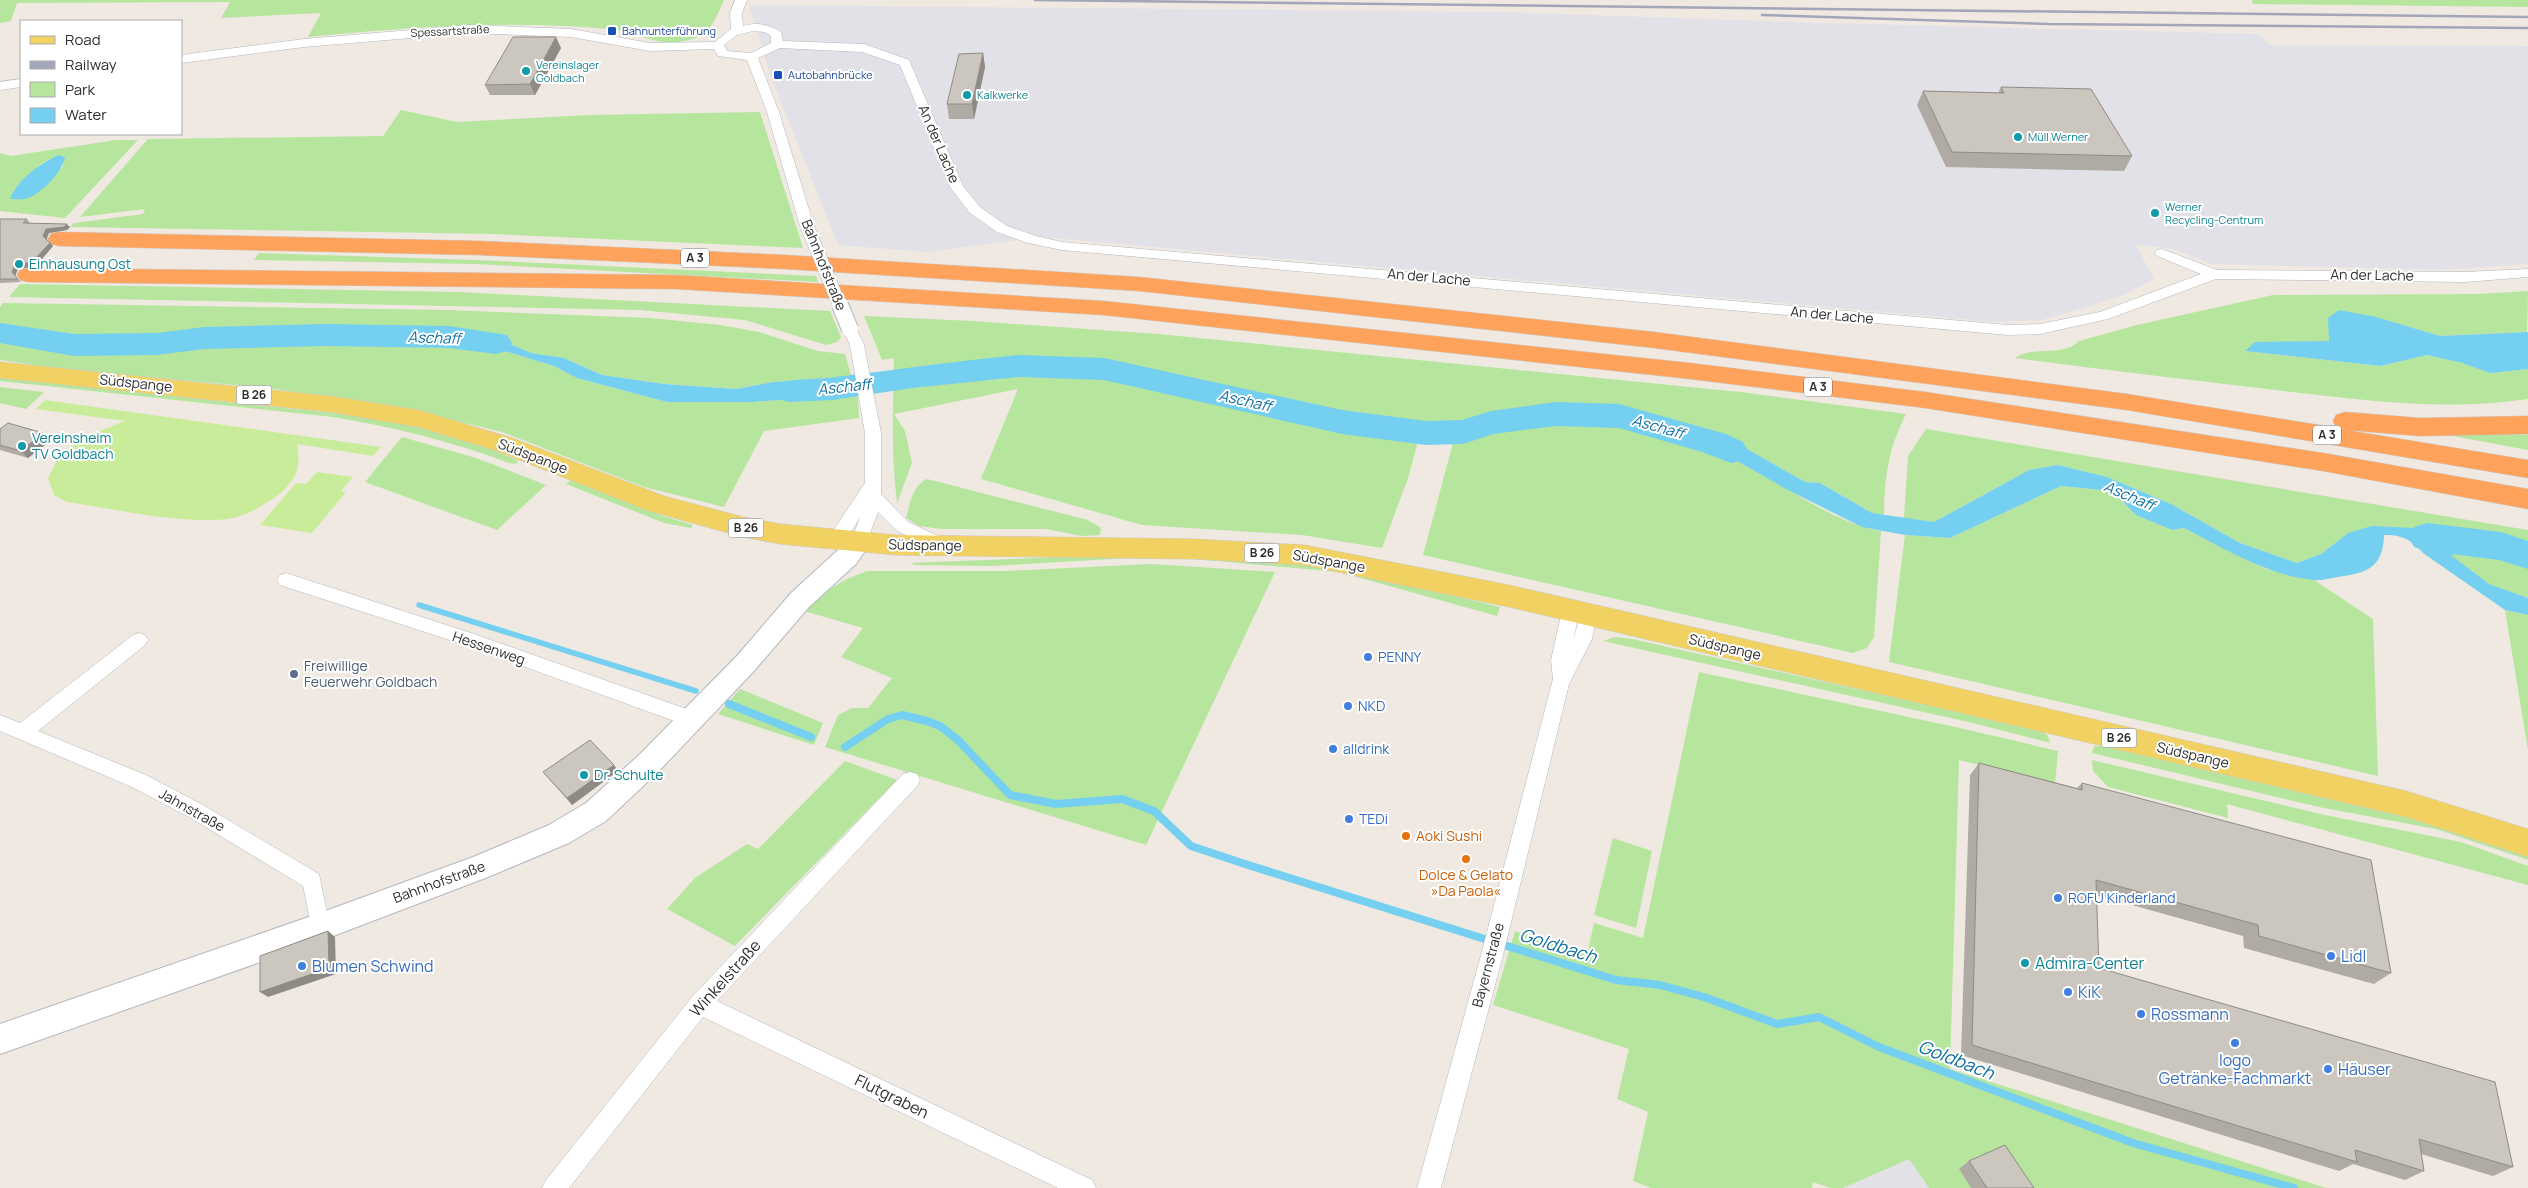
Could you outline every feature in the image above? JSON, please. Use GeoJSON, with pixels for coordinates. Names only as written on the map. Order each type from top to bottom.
{"type":"FeatureCollection","features":[{"type":"Feature","properties":{"kind":"highway","name":"A 3"},"geometry":{"type":"LineString","coordinates":[[60,239],[489,248],[785,262],[1139,284],[1654,340],[2127,402],[2528,470]]}},
{"type":"Feature","properties":{"kind":"highway","name":"A 3"},"geometry":{"type":"LineString","coordinates":[[28,275],[676,282],[1102,308],[1690,371],[1925,400],[2323,462],[2528,500]]}},
{"type":"Feature","properties":{"kind":"highway"},"geometry":{"type":"LineString","coordinates":[[2127,402],[2420,427],[2528,425]]}},
{"type":"Feature","properties":{"kind":"main road","name":"Südspange"},"geometry":{"type":"LineString","coordinates":[[0,370],[330,404],[419,419],[503,444],[658,504],[743,527],[847,541],[943,546],[1194,549],[1304,555],[1509,596],[2406,804],[2528,843]]}},
{"type":"Feature","properties":{"kind":"street"},"geometry":{"type":"LineString","coordinates":[[737,30],[736,13],[741,0]]}},
{"type":"Feature","properties":{"kind":"street"},"geometry":{"type":"LineString","coordinates":[[753,28],[768,29],[777,36],[777,44],[767,52],[752,57],[735,58],[722,53],[718,45],[724,37],[737,30],[753,28]]}},
{"type":"Feature","properties":{"kind":"street","name":"Spessartstraße"},"geometry":{"type":"LineString","coordinates":[[182,59],[314,42],[470,29],[572,33],[650,47],[718,45]]}},
{"type":"Feature","properties":{"kind":"street","name":"An der Lache"},"geometry":{"type":"LineString","coordinates":[[777,44],[864,48],[905,63],[957,187],[975,210],[1002,229],[1033,240],[1062,246],[2008,330],[2071,324],[2103,316],[2178,286],[2215,274],[2465,277],[2528,273]]}},
{"type":"Feature","properties":{"kind":"street","name":"Bahnhofstraße"},"geometry":{"type":"LineString","coordinates":[[752,57],[773,112],[807,226],[857,345],[871,414],[873,496],[868,521],[847,541]]}},
{"type":"Feature","properties":{"kind":"street"},"geometry":{"type":"LineString","coordinates":[[0,86],[20,83]]}},
{"type":"Feature","properties":{"kind":"street","name":"An der Lache"},"geometry":{"type":"LineString","coordinates":[[2178,286],[2162,253],[2215,274]]}},
{"type":"Feature","properties":{"kind":"street","name":"Bahnhofstraße"},"geometry":{"type":"LineString","coordinates":[[0,1039],[320,927],[425,886],[478,868],[558,834],[596,812],[648,764],[745,664],[800,600],[847,557],[847,541],[858,509],[872,478]]}},
{"type":"Feature","properties":{"kind":"street"},"geometry":{"type":"LineString","coordinates":[[873,496],[902,526],[943,546]]}},
{"type":"Feature","properties":{"kind":"street","name":"Hessenweg"},"geometry":{"type":"LineString","coordinates":[[286,580],[468,639],[691,719]]}},
{"type":"Feature","properties":{"kind":"street","name":"Bayernstraße"},"geometry":{"type":"LineString","coordinates":[[1429,1188],[1498,932],[1560,684],[1582,639],[1579,613]]}},
{"type":"Feature","properties":{"kind":"street"},"geometry":{"type":"LineString","coordinates":[[23,732],[139,640]]}},
{"type":"Feature","properties":{"kind":"street","name":"Jahnstraße"},"geometry":{"type":"LineString","coordinates":[[0,723],[139,781],[196,811],[312,881],[320,927]]}},
{"type":"Feature","properties":{"kind":"street","name":"Winkelstraße"},"geometry":{"type":"LineString","coordinates":[[554,1188],[700,1004],[910,780]]}},
{"type":"Feature","properties":{"kind":"street","name":"Flutgraben"},"geometry":{"type":"LineString","coordinates":[[700,1004],[1084,1188]]}},
{"type":"Feature","properties":{"kind":"shaded area"},"geometry":{"type":"Polygon","coordinates":[[[749,5],[1504,12],[1824,23],[2258,34],[2270,45],[2528,46],[2528,264],[2440,270],[2212,264],[2170,248],[2136,245],[2154,279],[2122,296],[2042,320],[1996,322],[1041,237],[928,252],[838,245],[771,77],[749,5]]]}},
{"type":"Feature","properties":{"kind":"shaded area"},"geometry":{"type":"Polygon","coordinates":[[[1909,1159],[1929,1188],[1843,1188],[1909,1159]]]}},
{"type":"Feature","properties":{"kind":"green space"},"geometry":{"type":"Polygon","coordinates":[[[0,0],[724,0],[706,32],[695,38],[683,41],[661,42],[610,29],[534,25],[421,28],[308,37],[321,13],[221,18],[230,2],[17,3],[11,21],[0,23],[0,0]]]}},
{"type":"Feature","properties":{"kind":"green space"},"geometry":{"type":"Polygon","coordinates":[[[2252,0],[2528,0],[2528,7],[2253,4],[2252,0]]]}},
{"type":"Feature","properties":{"kind":"green space"},"geometry":{"type":"Polygon","coordinates":[[[401,110],[457,122],[588,115],[760,112],[803,248],[493,234],[70,227],[74,223],[143,214],[145,209],[80,217],[148,139],[383,136],[401,110]]]}},
{"type":"Feature","properties":{"kind":"green space"},"geometry":{"type":"Polygon","coordinates":[[[116,140],[138,140],[65,218],[0,211],[0,153],[11,156],[116,140]],[[58,155],[41,164],[13,191],[39,191],[63,166],[58,155]]]}},
{"type":"Feature","properties":{"kind":"green space"},"geometry":{"type":"Polygon","coordinates":[[[259,253],[476,260],[816,276],[818,282],[475,264],[254,260],[259,253]]]}},
{"type":"Feature","properties":{"kind":"green space"},"geometry":{"type":"Polygon","coordinates":[[[20,284],[458,292],[830,311],[841,337],[837,342],[826,345],[745,320],[640,310],[9,297],[20,284]]]}},
{"type":"Feature","properties":{"kind":"green space"},"geometry":{"type":"Polygon","coordinates":[[[2528,291],[2527,332],[2440,336],[2376,317],[2329,341],[2246,351],[2381,366],[2427,355],[2462,363],[2490,373],[2528,369],[2528,399],[2495,403],[2398,403],[2333,397],[2015,358],[2030,352],[2064,349],[2079,341],[2137,325],[2273,295],[2478,294],[2528,291]]]}},
{"type":"Feature","properties":{"kind":"green space"},"geometry":{"type":"Polygon","coordinates":[[[3,303],[448,310],[650,318],[720,325],[759,332],[818,351],[845,354],[858,399],[859,418],[764,431],[724,507],[644,487],[502,432],[412,410],[268,388],[63,369],[0,360],[0,307],[3,303]],[[494,337],[456,342],[488,346],[554,366],[577,378],[667,402],[752,402],[844,394],[835,378],[773,382],[736,389],[664,384],[602,375],[564,358],[531,353],[494,337]]]}},
{"type":"Feature","properties":{"kind":"green space"},"geometry":{"type":"Polygon","coordinates":[[[864,316],[973,321],[1158,334],[1740,392],[1906,414],[1891,451],[1885,487],[1884,515],[1872,513],[1820,483],[1805,482],[1740,445],[1685,441],[1732,458],[1842,519],[1881,531],[1874,637],[1867,648],[1853,653],[1423,555],[1453,443],[1418,441],[1408,478],[1382,548],[1302,535],[1142,525],[981,479],[1018,389],[894,414],[905,431],[912,463],[897,503],[893,449],[894,358],[882,360],[864,316]]]}},
{"type":"Feature","properties":{"kind":"green space"},"geometry":{"type":"Polygon","coordinates":[[[0,378],[384,420],[453,436],[486,447],[518,461],[516,464],[509,463],[422,436],[378,425],[333,417],[0,381],[0,378]]]}},
{"type":"Feature","properties":{"kind":"green space"},"geometry":{"type":"Polygon","coordinates":[[[0,387],[44,392],[26,409],[0,403],[0,387]]]}},
{"type":"Feature","properties":{"kind":"green space"},"geometry":{"type":"Polygon","coordinates":[[[45,400],[381,447],[373,456],[297,444],[298,467],[293,479],[277,496],[255,510],[240,516],[223,519],[179,519],[155,516],[67,502],[54,495],[48,478],[60,455],[87,436],[125,421],[36,409],[45,400]]]}},
{"type":"Feature","properties":{"kind":"green space"},"geometry":{"type":"Polygon","coordinates":[[[1926,429],[2528,530],[2528,598],[2489,584],[2451,556],[2456,547],[2471,542],[2473,539],[2435,529],[2348,533],[2321,554],[2297,563],[2240,543],[2171,504],[2107,477],[2058,465],[2029,470],[1934,522],[1904,518],[1908,456],[1926,429]]]}},
{"type":"Feature","properties":{"kind":"green space"},"geometry":{"type":"Polygon","coordinates":[[[2436,433],[2528,435],[2528,450],[2436,433]]]}},
{"type":"Feature","properties":{"kind":"green space"},"geometry":{"type":"Polygon","coordinates":[[[402,437],[476,458],[546,485],[497,530],[365,482],[402,437]]]}},
{"type":"Feature","properties":{"kind":"green space"},"geometry":{"type":"Polygon","coordinates":[[[317,472],[353,477],[341,491],[346,492],[312,533],[260,525],[296,483],[306,484],[317,472]]]}},
{"type":"Feature","properties":{"kind":"green space"},"geometry":{"type":"Polygon","coordinates":[[[572,479],[663,516],[693,525],[691,528],[664,523],[566,484],[572,479]]]}},
{"type":"Feature","properties":{"kind":"green space"},"geometry":{"type":"Polygon","coordinates":[[[927,479],[1088,520],[1101,528],[1100,535],[1082,536],[1046,529],[942,529],[919,526],[906,518],[915,490],[927,479]]]}},
{"type":"Feature","properties":{"kind":"green space"},"geometry":{"type":"Polygon","coordinates":[[[2061,486],[2112,491],[2136,515],[2172,530],[2184,528],[2266,569],[2314,580],[2373,619],[2378,776],[1889,662],[1905,535],[1950,538],[2061,486]]]}},
{"type":"Feature","properties":{"kind":"green space"},"geometry":{"type":"Polygon","coordinates":[[[1195,554],[1341,569],[1500,607],[1497,616],[1339,572],[1195,559],[1130,558],[992,566],[915,565],[910,563],[1083,556],[1195,554]]]}},
{"type":"Feature","properties":{"kind":"green space"},"geometry":{"type":"Polygon","coordinates":[[[1152,564],[1275,572],[1146,845],[825,747],[838,715],[852,708],[868,708],[892,678],[841,657],[863,628],[804,611],[841,582],[868,571],[1008,571],[1152,564]]]}},
{"type":"Feature","properties":{"kind":"green space"},"geometry":{"type":"Polygon","coordinates":[[[2505,610],[2528,615],[2528,750],[2505,610]]]}},
{"type":"Feature","properties":{"kind":"green space"},"geometry":{"type":"Polygon","coordinates":[[[1615,637],[1632,639],[2041,730],[2048,736],[2050,743],[1973,723],[1603,641],[1615,637]]]}},
{"type":"Feature","properties":{"kind":"green space"},"geometry":{"type":"Polygon","coordinates":[[[1699,672],[2058,751],[2055,784],[1959,760],[1950,1069],[2326,1188],[2018,1188],[1959,1169],[1971,1188],[1929,1188],[1909,1159],[1843,1188],[1830,1188],[1813,1182],[1812,1188],[1651,1188],[1633,1181],[1648,1112],[1617,1099],[1629,1049],[1493,1005],[1515,931],[1587,955],[1594,923],[1643,938],[1699,672]]]}},
{"type":"Feature","properties":{"kind":"green space"},"geometry":{"type":"Polygon","coordinates":[[[740,689],[823,723],[814,745],[718,714],[740,689]]]}},
{"type":"Feature","properties":{"kind":"green space"},"geometry":{"type":"Polygon","coordinates":[[[2094,746],[2112,746],[2399,813],[2528,854],[2528,860],[2436,829],[2319,807],[2092,753],[2094,746]]]}},
{"type":"Feature","properties":{"kind":"green space"},"geometry":{"type":"Polygon","coordinates":[[[2092,760],[2325,815],[2461,842],[2528,866],[2528,885],[2227,804],[2228,818],[2108,787],[2093,771],[2092,760]]]}},
{"type":"Feature","properties":{"kind":"green space"},"geometry":{"type":"Polygon","coordinates":[[[845,761],[897,780],[735,946],[667,909],[695,878],[747,844],[758,849],[845,761]]]}},
{"type":"Feature","properties":{"kind":"green space"},"geometry":{"type":"Polygon","coordinates":[[[1613,838],[1652,851],[1636,928],[1594,915],[1613,838]]]}},
{"type":"Feature","properties":{"kind":"water"},"geometry":{"type":"Polygon","coordinates":[[[58,155],[65,157],[56,176],[50,182],[38,192],[25,199],[10,199],[18,185],[30,173],[58,155]]]}},
{"type":"Feature","properties":{"kind":"water"},"geometry":{"type":"Polygon","coordinates":[[[2339,310],[2376,317],[2440,336],[2528,332],[2528,369],[2490,373],[2462,363],[2427,355],[2381,366],[2245,351],[2255,342],[2329,341],[2328,318],[2339,310]]]}},
{"type":"Feature","properties":{"kind":"water"},"geometry":{"type":"Polygon","coordinates":[[[434,331],[494,337],[531,353],[564,358],[602,375],[664,384],[736,389],[773,382],[835,378],[844,395],[752,402],[667,402],[577,378],[554,366],[488,346],[456,342],[434,331]]]}},
{"type":"Feature","properties":{"kind":"water"},"geometry":{"type":"Polygon","coordinates":[[[1691,430],[1740,445],[1805,482],[1820,483],[1872,513],[1934,522],[2029,470],[2058,465],[2107,477],[2171,504],[2240,543],[2297,563],[2321,554],[2348,533],[2372,526],[2435,529],[2473,539],[2470,546],[2456,547],[2452,556],[2489,584],[2528,598],[2528,615],[2505,610],[2423,553],[2410,541],[2401,537],[2384,535],[2378,560],[2374,565],[2362,572],[2313,580],[2279,573],[2247,560],[2184,528],[2172,530],[2136,515],[2112,491],[2061,486],[1950,538],[1905,535],[1862,527],[1786,489],[1732,458],[1685,441],[1683,434],[1691,430]]]}},
{"type":"Feature","properties":{"kind":"building"},"geometry":{"type":"Polygon","coordinates":[[[513,37],[556,37],[530,84],[485,85],[513,37]]]}},
{"type":"Feature","properties":{"kind":"building"},"geometry":{"type":"Polygon","coordinates":[[[983,53],[972,104],[947,104],[959,54],[983,53]]]}},
{"type":"Feature","properties":{"kind":"building","name":"Müll Werner"},"geometry":{"type":"Polygon","coordinates":[[[2001,87],[2091,89],[2132,156],[1952,152],[1923,91],[2004,93],[2001,87]]]}},
{"type":"Feature","properties":{"kind":"building","name":"Einhausung Ost"},"geometry":{"type":"Polygon","coordinates":[[[0,219],[27,219],[23,223],[67,224],[64,227],[46,229],[43,236],[50,243],[32,262],[15,265],[12,272],[18,279],[0,279],[0,219]]]}},
{"type":"Feature","properties":{"kind":"building"},"geometry":{"type":"Polygon","coordinates":[[[8,423],[43,433],[21,451],[0,445],[0,429],[8,423]]]}},
{"type":"Feature","properties":{"kind":"building","name":"Dr. Schulte"},"geometry":{"type":"Polygon","coordinates":[[[590,740],[614,765],[567,798],[543,772],[590,740]]]}},
{"type":"Feature","properties":{"kind":"building","name":"Admira-Center"},"geometry":{"type":"Polygon","coordinates":[[[1979,763],[2082,790],[2082,783],[2371,860],[2391,973],[2259,936],[2258,925],[2096,880],[2099,968],[2495,1082],[2513,1167],[2419,1139],[2424,1171],[2355,1150],[2357,1162],[1972,1045],[1979,763]]]}},
{"type":"Feature","properties":{"kind":"building","name":"Blumen Schwind"},"geometry":{"type":"Polygon","coordinates":[[[328,931],[329,968],[260,992],[260,956],[328,931]]]}},
{"type":"Feature","properties":{"kind":"building"},"geometry":{"type":"Polygon","coordinates":[[[2005,1145],[2034,1188],[1987,1188],[1969,1161],[2005,1145]]]}},
{"type":"Feature","properties":{"kind":"waterway","name":"Aschaff"},"geometry":{"type":"LineString","coordinates":[[0,333],[74,345],[156,344],[205,338],[326,335],[449,337],[496,343]]}},
{"type":"Feature","properties":{"kind":"waterway","name":"Aschaff"},"geometry":{"type":"LineString","coordinates":[[789,391],[833,389],[912,377],[1019,366],[1104,369],[1342,422],[1426,433],[1463,432],[1491,423],[1556,414],[1619,416],[1714,443],[1731,451]]}},
{"type":"Feature","properties":{"kind":"waterway","name":"Aschaff"},"geometry":{"type":"LineString","coordinates":[[2427,537],[2501,546],[2528,555]]}},
{"type":"Feature","properties":{"kind":"waterway"},"geometry":{"type":"LineString","coordinates":[[419,605],[696,691]]}},
{"type":"Feature","properties":{"kind":"waterway"},"geometry":{"type":"LineString","coordinates":[[729,704],[811,737]]}},
{"type":"Feature","properties":{"kind":"waterway","name":"Goldbach"},"geometry":{"type":"LineString","coordinates":[[845,747],[888,719],[902,715],[927,721],[940,726],[958,740],[1010,795],[1056,804],[1122,799],[1154,811],[1191,846],[1245,864],[1616,980],[1660,985],[1704,997],[1777,1024],[1819,1017],[1879,1047],[2133,1143],[2294,1188]]}},
{"type":"Feature","properties":{"kind":"railway"},"geometry":{"type":"LineString","coordinates":[[1035,0],[2528,17]]}},
{"type":"Feature","properties":{"kind":"railway"},"geometry":{"type":"LineString","coordinates":[[1762,15],[2049,24],[2528,28]]}},
{"type":"Feature","properties":{"kind":"place","name":"Bahnunterführung"},"geometry":{"type":"Point","coordinates":[612,31]}},
{"type":"Feature","properties":{"kind":"place","name":"Vereinslager Goldbach"},"geometry":{"type":"Point","coordinates":[526,71]}},
{"type":"Feature","properties":{"kind":"place","name":"Autobahnbrücke"},"geometry":{"type":"Point","coordinates":[778,75]}},
{"type":"Feature","properties":{"kind":"place","name":"Kalkwerke"},"geometry":{"type":"Point","coordinates":[967,95]}},
{"type":"Feature","properties":{"kind":"place","name":"Müll Werner"},"geometry":{"type":"Point","coordinates":[2018,137]}},
{"type":"Feature","properties":{"kind":"place","name":"Werner Recycling-Centrum"},"geometry":{"type":"Point","coordinates":[2155,213]}},
{"type":"Feature","properties":{"kind":"place","name":"Einhausung Ost"},"geometry":{"type":"Point","coordinates":[19,264]}},
{"type":"Feature","properties":{"kind":"place","name":"Vereinsheim TV Goldbach"},"geometry":{"type":"Point","coordinates":[22,446]}},
{"type":"Feature","properties":{"kind":"place","name":"PENNY"},"geometry":{"type":"Point","coordinates":[1368,657]}},
{"type":"Feature","properties":{"kind":"place","name":"Freiwillige Feuerwehr Goldbach"},"geometry":{"type":"Point","coordinates":[294,674]}},
{"type":"Feature","properties":{"kind":"place","name":"NKD"},"geometry":{"type":"Point","coordinates":[1348,706]}},
{"type":"Feature","properties":{"kind":"place","name":"alldrink"},"geometry":{"type":"Point","coordinates":[1333,749]}},
{"type":"Feature","properties":{"kind":"place","name":"Dr. Schulte"},"geometry":{"type":"Point","coordinates":[584,775]}},
{"type":"Feature","properties":{"kind":"place","name":"TEDi"},"geometry":{"type":"Point","coordinates":[1349,819]}},
{"type":"Feature","properties":{"kind":"place","name":"Aoki Sushi"},"geometry":{"type":"Point","coordinates":[1406,836]}},
{"type":"Feature","properties":{"kind":"place","name":"Dolce & Gelato »Da Paola«"},"geometry":{"type":"Point","coordinates":[1466,859]}},
{"type":"Feature","properties":{"kind":"place","name":"ROFU Kinderland"},"geometry":{"type":"Point","coordinates":[2058,898]}},
{"type":"Feature","properties":{"kind":"place","name":"Lidl"},"geometry":{"type":"Point","coordinates":[2331,956]}},
{"type":"Feature","properties":{"kind":"place","name":"Admira-Center"},"geometry":{"type":"Point","coordinates":[2025,963]}},
{"type":"Feature","properties":{"kind":"place","name":"Blumen Schwind"},"geometry":{"type":"Point","coordinates":[302,966]}},
{"type":"Feature","properties":{"kind":"place","name":"KiK"},"geometry":{"type":"Point","coordinates":[2068,992]}},
{"type":"Feature","properties":{"kind":"place","name":"Rossmann"},"geometry":{"type":"Point","coordinates":[2141,1014]}},
{"type":"Feature","properties":{"kind":"place","name":"logo Getränke-Fachmarkt"},"geometry":{"type":"Point","coordinates":[2235,1043]}},
{"type":"Feature","properties":{"kind":"place","name":"Häuser"},"geometry":{"type":"Point","coordinates":[2328,1069]}}]}
